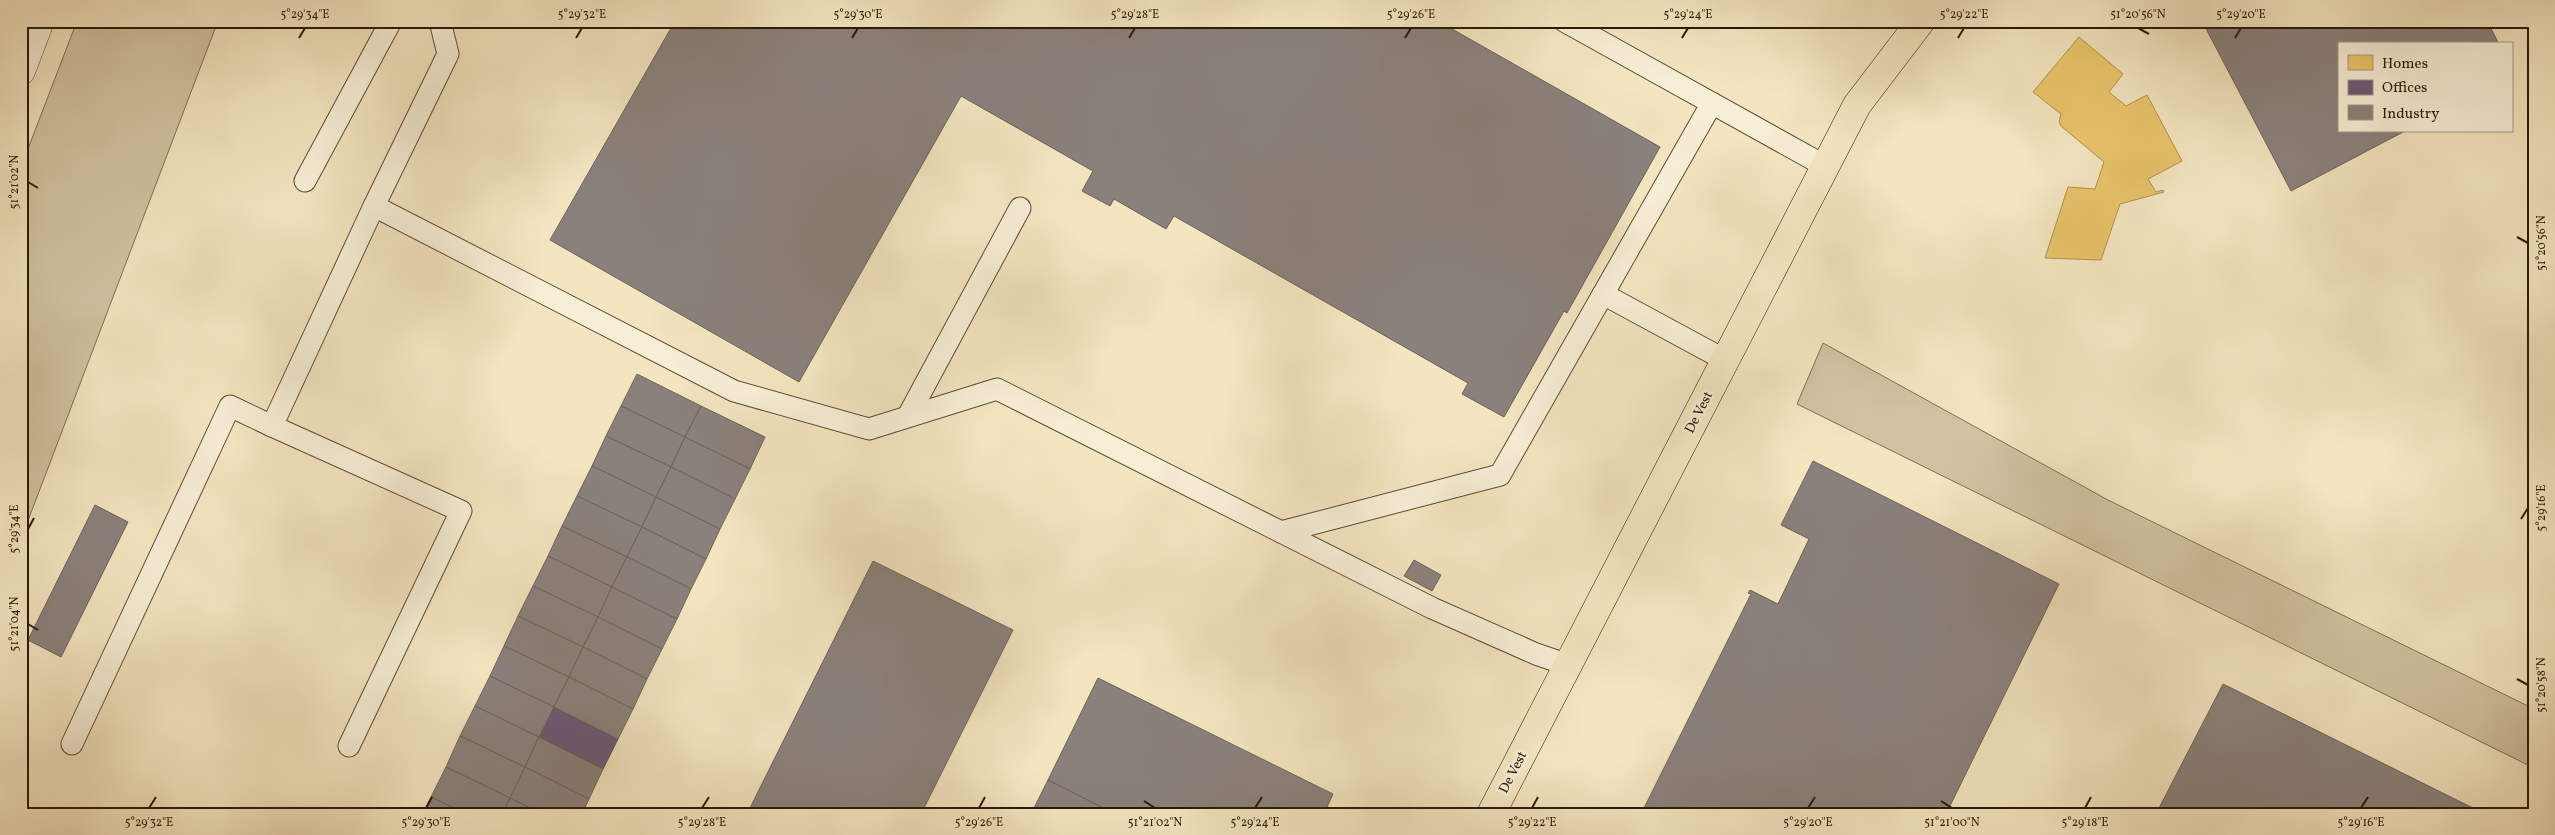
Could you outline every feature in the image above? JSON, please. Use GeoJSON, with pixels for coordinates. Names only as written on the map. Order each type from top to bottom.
{"type":"FeatureCollection","features":[{"type":"Feature","properties":{"kind":"main road","name":"De Vest"},"geometry":{"type":"LineString","coordinates":[[1491,814],[1857,105],[1921,21]]}},
{"type":"Feature","properties":{"kind":"street"},"geometry":{"type":"LineString","coordinates":[[21,71],[40,21]]}},
{"type":"Feature","properties":{"kind":"lane"},"geometry":{"type":"LineString","coordinates":[[305,181],[391,21]]}},
{"type":"Feature","properties":{"kind":"lane"},"geometry":{"type":"LineString","coordinates":[[272,426],[374,206],[448,54],[440,21]]}},
{"type":"Feature","properties":{"kind":"lane"},"geometry":{"type":"LineString","coordinates":[[1564,21],[1825,166]]}},
{"type":"Feature","properties":{"kind":"lane"},"geometry":{"type":"LineString","coordinates":[[1281,532],[1500,474],[1712,103]]}},
{"type":"Feature","properties":{"kind":"lane"},"geometry":{"type":"LineString","coordinates":[[374,206],[734,391],[869,429],[997,389],[1432,608],[1536,654],[1568,665]]}},
{"type":"Feature","properties":{"kind":"lane"},"geometry":{"type":"LineString","coordinates":[[908,416],[1020,208]]}},
{"type":"Feature","properties":{"kind":"lane"},"geometry":{"type":"LineString","coordinates":[[1603,294],[1725,360]]}},
{"type":"Feature","properties":{"kind":"lane"},"geometry":{"type":"LineString","coordinates":[[72,744],[230,406],[461,511],[349,746]]}},
{"type":"Feature","properties":{"kind":"shaded area"},"geometry":{"type":"Polygon","coordinates":[[[77,21],[218,21],[21,539],[21,167],[77,21]]]}},
{"type":"Feature","properties":{"kind":"shaded area"},"geometry":{"type":"Polygon","coordinates":[[[1823,343],[2108,500],[2534,709],[2534,768],[1797,404],[1823,343]]]}},
{"type":"Feature","properties":{"kind":"building: Homes"},"geometry":{"type":"Polygon","coordinates":[[[2079,37],[2123,74],[2109,92],[2126,106],[2147,95],[2182,161],[2148,179],[2156,192],[2163,190],[2164,192],[2120,204],[2101,260],[2045,258],[2068,187],[2095,189],[2104,162],[2061,126],[2059,122],[2061,114],[2033,92],[2079,37]]]}},
{"type":"Feature","properties":{"kind":"building: Offices"},"geometry":{"type":"Polygon","coordinates":[[[554,707],[618,739],[603,769],[539,737],[554,707]]]}},
{"type":"Feature","properties":{"kind":"building: Industry"},"geometry":{"type":"Polygon","coordinates":[[[675,21],[1438,21],[1660,147],[1567,313],[1564,311],[1504,417],[1462,394],[1468,383],[1174,216],[1166,229],[1114,199],[1110,206],[1082,191],[1093,171],[961,96],[799,382],[550,240],[675,21]]]}},
{"type":"Feature","properties":{"kind":"building: Industry"},"geometry":{"type":"Polygon","coordinates":[[[2202,21],[2487,21],[2498,42],[2338,42],[2338,132],[2403,132],[2291,191],[2202,21]]]}},
{"type":"Feature","properties":{"kind":"building: Industry"},"geometry":{"type":"Polygon","coordinates":[[[637,374],[701,406],[685,437],[621,406],[637,374]]]}},
{"type":"Feature","properties":{"kind":"building: Industry"},"geometry":{"type":"Polygon","coordinates":[[[621,406],[685,437],[671,467],[606,436],[621,406]]]}},
{"type":"Feature","properties":{"kind":"building: Industry"},"geometry":{"type":"Polygon","coordinates":[[[701,406],[765,437],[750,469],[685,437],[701,406]]]}},
{"type":"Feature","properties":{"kind":"building: Industry"},"geometry":{"type":"Polygon","coordinates":[[[606,436],[671,467],[656,497],[592,466],[606,436]]]}},
{"type":"Feature","properties":{"kind":"building: Industry"},"geometry":{"type":"Polygon","coordinates":[[[685,437],[750,469],[735,499],[671,467],[685,437]]]}},
{"type":"Feature","properties":{"kind":"building: Industry"},"geometry":{"type":"Polygon","coordinates":[[[1813,461],[2059,584],[1946,814],[1641,814],[1751,594],[1748,593],[1750,590],[1778,604],[1809,539],[1781,525],[1813,461]]]}},
{"type":"Feature","properties":{"kind":"building: Industry"},"geometry":{"type":"Polygon","coordinates":[[[592,466],[656,497],[642,527],[577,496],[592,466]]]}},
{"type":"Feature","properties":{"kind":"building: Industry"},"geometry":{"type":"Polygon","coordinates":[[[671,467],[735,499],[720,529],[656,497],[671,467]]]}},
{"type":"Feature","properties":{"kind":"building: Industry"},"geometry":{"type":"Polygon","coordinates":[[[577,496],[642,527],[627,557],[562,526],[577,496]]]}},
{"type":"Feature","properties":{"kind":"building: Industry"},"geometry":{"type":"Polygon","coordinates":[[[656,497],[720,529],[706,559],[642,527],[656,497]]]}},
{"type":"Feature","properties":{"kind":"building: Industry"},"geometry":{"type":"Polygon","coordinates":[[[95,505],[128,522],[61,657],[28,640],[95,505]]]}},
{"type":"Feature","properties":{"kind":"building: Industry"},"geometry":{"type":"Polygon","coordinates":[[[562,526],[627,557],[612,587],[548,556],[562,526]]]}},
{"type":"Feature","properties":{"kind":"building: Industry"},"geometry":{"type":"Polygon","coordinates":[[[642,527],[706,559],[691,589],[627,557],[642,527]]]}},
{"type":"Feature","properties":{"kind":"building: Industry"},"geometry":{"type":"Polygon","coordinates":[[[548,556],[612,587],[598,617],[533,586],[548,556]]]}},
{"type":"Feature","properties":{"kind":"building: Industry"},"geometry":{"type":"Polygon","coordinates":[[[627,557],[691,589],[677,619],[612,587],[627,557]]]}},
{"type":"Feature","properties":{"kind":"building: Industry"},"geometry":{"type":"Polygon","coordinates":[[[1414,560],[1441,575],[1432,591],[1404,576],[1414,560]]]}},
{"type":"Feature","properties":{"kind":"building: Industry"},"geometry":{"type":"Polygon","coordinates":[[[873,561],[1013,630],[921,814],[747,814],[873,561]]]}},
{"type":"Feature","properties":{"kind":"building: Industry"},"geometry":{"type":"Polygon","coordinates":[[[533,586],[598,617],[583,647],[518,616],[533,586]]]}},
{"type":"Feature","properties":{"kind":"building: Industry"},"geometry":{"type":"Polygon","coordinates":[[[612,587],[677,619],[662,649],[598,617],[612,587]]]}},
{"type":"Feature","properties":{"kind":"building: Industry"},"geometry":{"type":"Polygon","coordinates":[[[518,616],[583,647],[569,677],[504,646],[518,616]]]}},
{"type":"Feature","properties":{"kind":"building: Industry"},"geometry":{"type":"Polygon","coordinates":[[[598,617],[662,649],[647,679],[583,647],[598,617]]]}},
{"type":"Feature","properties":{"kind":"building: Industry"},"geometry":{"type":"Polygon","coordinates":[[[504,646],[569,677],[554,707],[490,676],[504,646]]]}},
{"type":"Feature","properties":{"kind":"building: Industry"},"geometry":{"type":"Polygon","coordinates":[[[583,647],[647,679],[633,709],[569,677],[583,647]]]}},
{"type":"Feature","properties":{"kind":"building: Industry"},"geometry":{"type":"Polygon","coordinates":[[[490,676],[554,707],[539,737],[475,706],[490,676]]]}},
{"type":"Feature","properties":{"kind":"building: Industry"},"geometry":{"type":"Polygon","coordinates":[[[569,677],[633,709],[618,739],[554,707],[569,677]]]}},
{"type":"Feature","properties":{"kind":"building: Industry"},"geometry":{"type":"Polygon","coordinates":[[[1098,678],[1333,794],[1324,814],[1115,814],[1048,780],[1098,678]]]}},
{"type":"Feature","properties":{"kind":"building: Industry"},"geometry":{"type":"Polygon","coordinates":[[[2223,684],[2485,814],[2156,814],[2223,684]]]}},
{"type":"Feature","properties":{"kind":"building: Industry"},"geometry":{"type":"Polygon","coordinates":[[[475,706],[539,737],[525,767],[460,736],[475,706]]]}},
{"type":"Feature","properties":{"kind":"building: Industry"},"geometry":{"type":"Polygon","coordinates":[[[460,736],[525,767],[510,798],[446,767],[460,736]]]}},
{"type":"Feature","properties":{"kind":"building: Industry"},"geometry":{"type":"Polygon","coordinates":[[[539,737],[603,769],[589,799],[525,767],[539,737]]]}},
{"type":"Feature","properties":{"kind":"building: Industry"},"geometry":{"type":"Polygon","coordinates":[[[446,767],[510,798],[502,814],[466,814],[431,797],[446,767]]]}},
{"type":"Feature","properties":{"kind":"building: Industry"},"geometry":{"type":"Polygon","coordinates":[[[525,767],[589,799],[582,814],[542,814],[510,798],[525,767]]]}},
{"type":"Feature","properties":{"kind":"building: Industry"},"geometry":{"type":"Polygon","coordinates":[[[1048,780],[1115,814],[1031,814],[1048,780]]]}},
{"type":"Feature","properties":{"kind":"building: Industry"},"geometry":{"type":"Polygon","coordinates":[[[431,797],[466,814],[423,814],[431,797]]]}},
{"type":"Feature","properties":{"kind":"building: Industry"},"geometry":{"type":"Polygon","coordinates":[[[510,798],[542,814],[502,814],[510,798]]]}}]}
